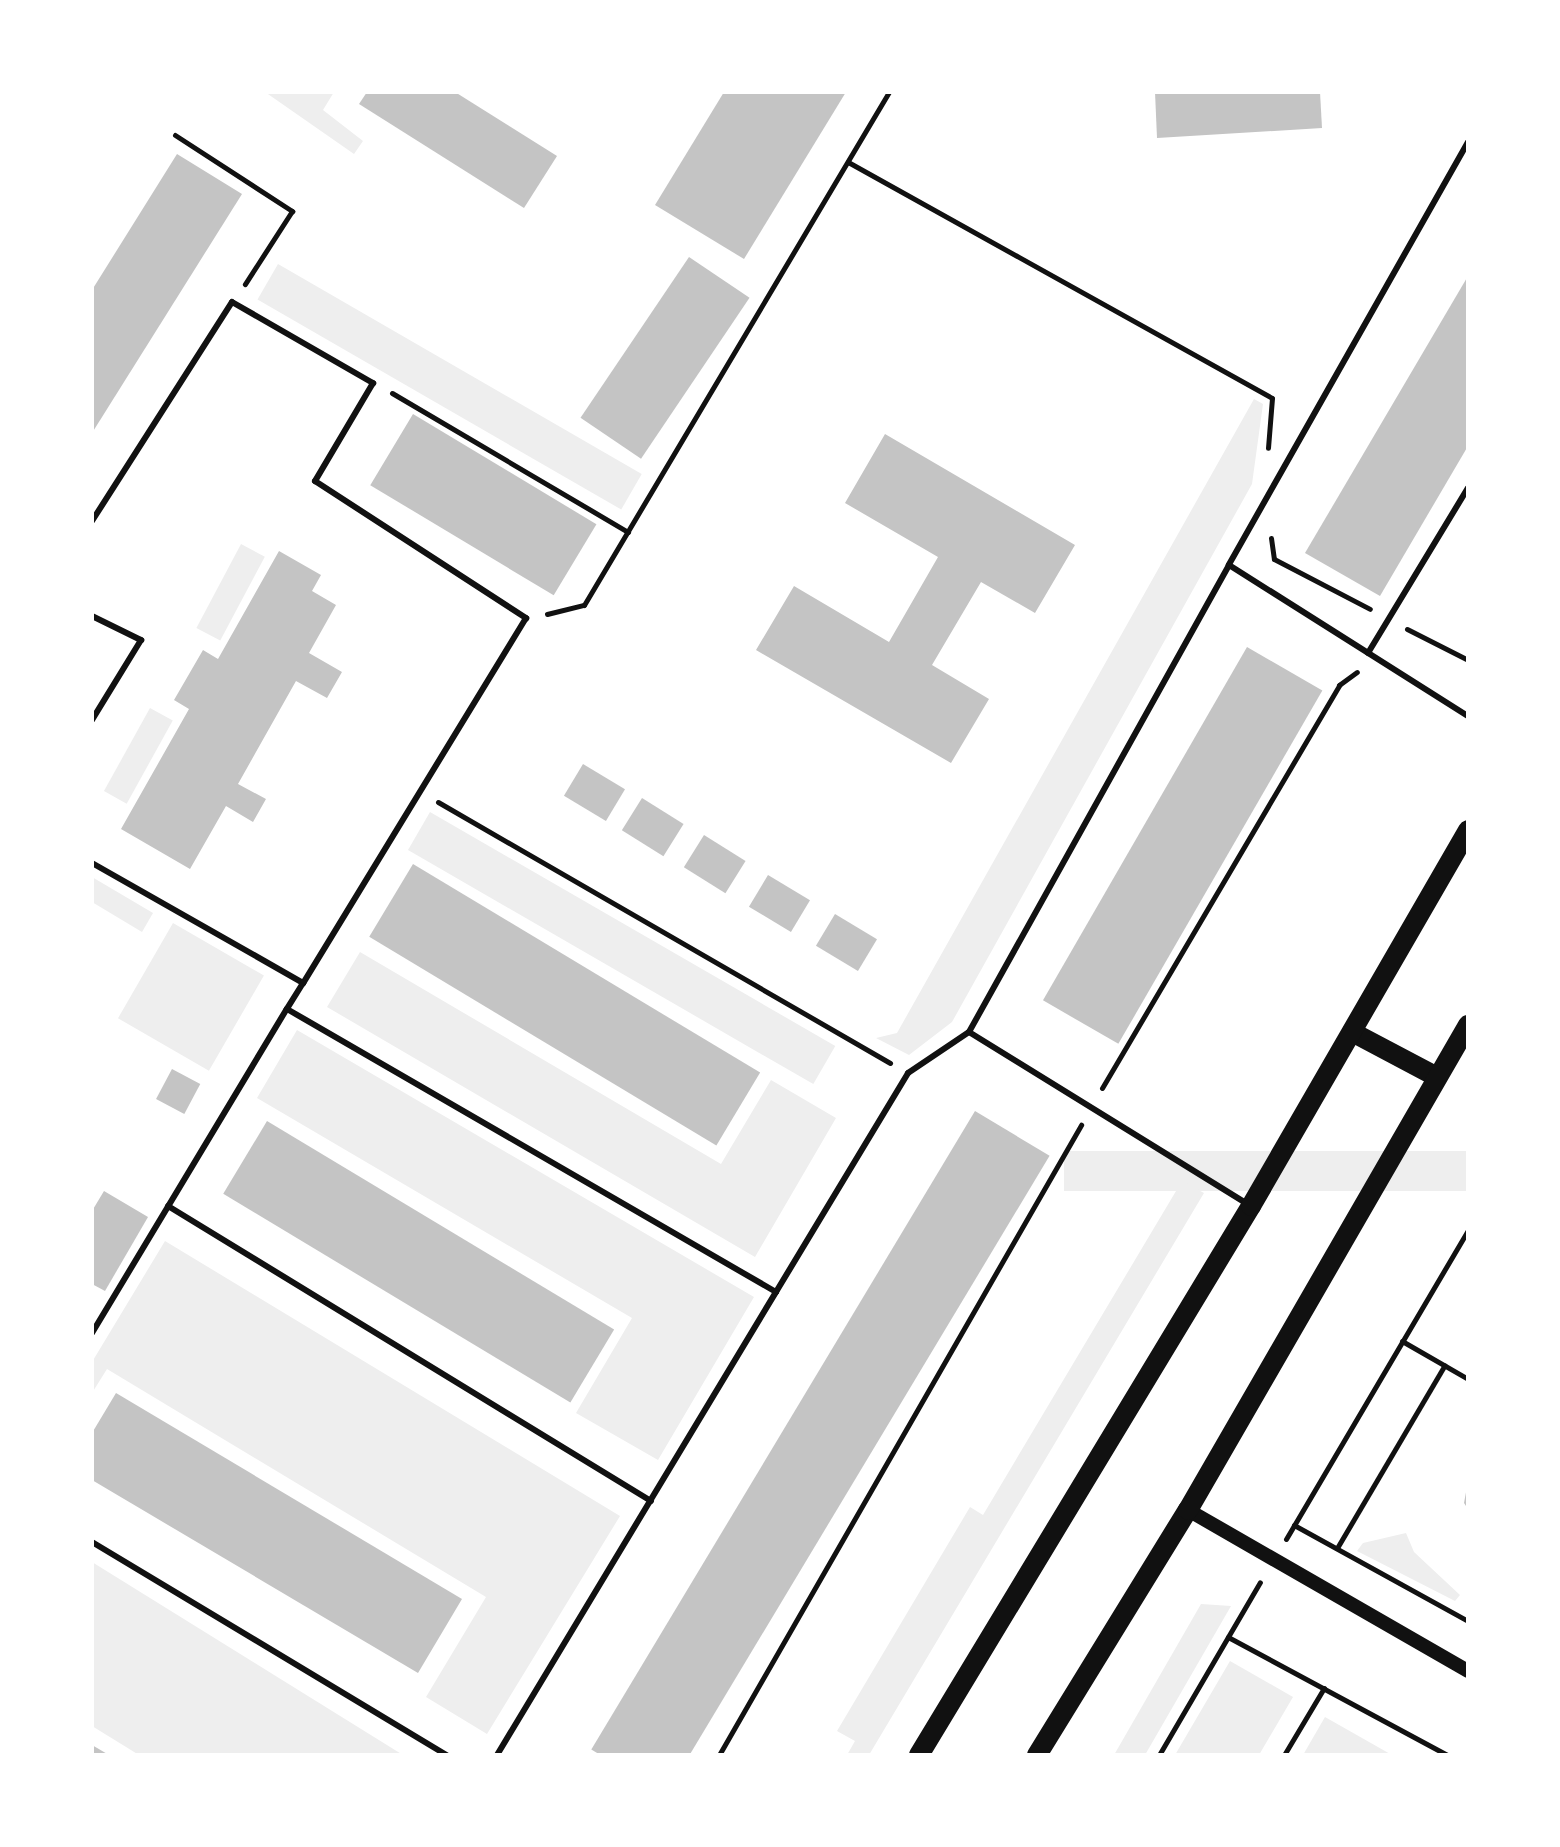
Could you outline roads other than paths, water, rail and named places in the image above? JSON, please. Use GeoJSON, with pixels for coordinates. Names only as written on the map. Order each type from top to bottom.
{"type":"FeatureCollection","features":[{"type":"Feature","properties":{"kind":"main road"},"geometry":{"type":"LineString","coordinates":[[919,1755],[1251,1206],[1468,830]]}},
{"type":"Feature","properties":{"kind":"main road"},"geometry":{"type":"LineString","coordinates":[[1037,1755],[1188,1510],[1468,1025]]}},
{"type":"Feature","properties":{"kind":"main road"},"geometry":{"type":"LineString","coordinates":[[1352,1032],[1437,1077]]}},
{"type":"Feature","properties":{"kind":"street"},"geometry":{"type":"LineString","coordinates":[[1188,1510],[1468,1671]]}},
{"type":"Feature","properties":{"kind":"lane"},"geometry":{"type":"LineString","coordinates":[[497,1755],[908,1073],[969,1032],[1468,142]]}},
{"type":"Feature","properties":{"kind":"lane"},"geometry":{"type":"LineString","coordinates":[[92,521],[232,302],[373,383],[315,481],[526,618],[92,1333]]}},
{"type":"Feature","properties":{"kind":"lane"},"geometry":{"type":"LineString","coordinates":[[1368,653],[1468,488]]}},
{"type":"Feature","properties":{"kind":"lane"},"geometry":{"type":"LineString","coordinates":[[1229,565],[1468,716]]}},
{"type":"Feature","properties":{"kind":"lane"},"geometry":{"type":"LineString","coordinates":[[92,616],[141,640],[92,720]]}},
{"type":"Feature","properties":{"kind":"lane"},"geometry":{"type":"LineString","coordinates":[[92,863],[303,983]]}},
{"type":"Feature","properties":{"kind":"lane"},"geometry":{"type":"LineString","coordinates":[[287,1009],[776,1292]]}},
{"type":"Feature","properties":{"kind":"lane"},"geometry":{"type":"LineString","coordinates":[[969,1032],[1251,1206]]}},
{"type":"Feature","properties":{"kind":"lane"},"geometry":{"type":"LineString","coordinates":[[168,1206],[651,1501]]}},
{"type":"Feature","properties":{"kind":"lane"},"geometry":{"type":"LineString","coordinates":[[92,1542],[447,1755]]}}]}
